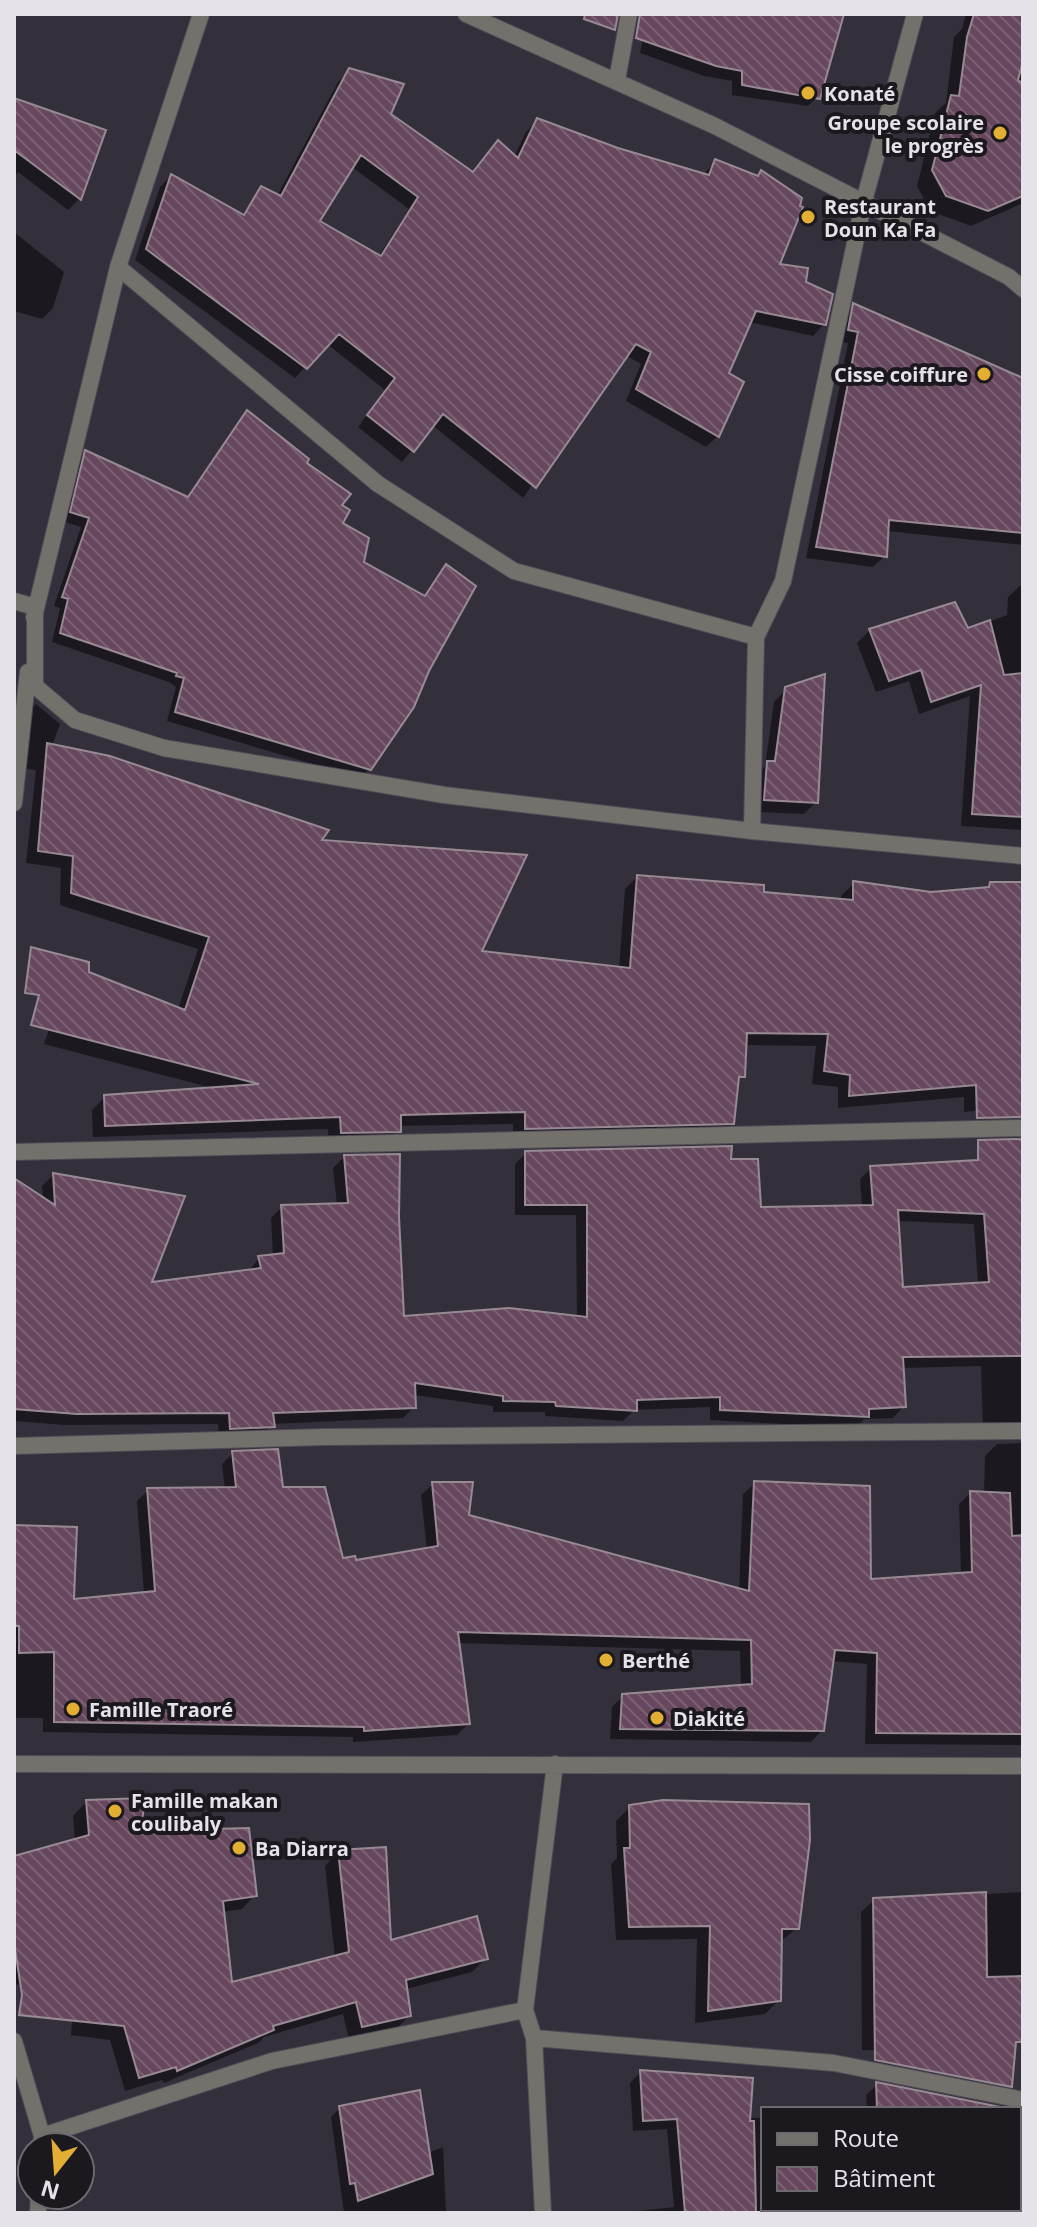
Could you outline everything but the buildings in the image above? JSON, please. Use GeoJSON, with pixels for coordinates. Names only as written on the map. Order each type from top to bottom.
{"type":"FeatureCollection","features":[{"type":"Feature","properties":{"kind":"street"},"geometry":{"type":"LineString","coordinates":[[14,803],[35,607],[118,267],[201,14]]}},
{"type":"Feature","properties":{"kind":"street"},"geometry":{"type":"LineString","coordinates":[[466,14],[617,80],[1016,273],[1023,289]]}},
{"type":"Feature","properties":{"kind":"street"},"geometry":{"type":"LineString","coordinates":[[617,80],[629,14]]}},
{"type":"Feature","properties":{"kind":"street"},"geometry":{"type":"LineString","coordinates":[[752,831],[756,637],[783,581],[864,201],[915,14]]}},
{"type":"Feature","properties":{"kind":"street"},"geometry":{"type":"LineString","coordinates":[[118,267],[378,484],[514,571],[756,637]]}},
{"type":"Feature","properties":{"kind":"street"},"geometry":{"type":"LineString","coordinates":[[14,601],[35,607]]}},
{"type":"Feature","properties":{"kind":"street"},"geometry":{"type":"LineString","coordinates":[[35,607],[35,686],[75,720],[164,748],[444,795],[752,831],[1023,856]]}},
{"type":"Feature","properties":{"kind":"street"},"geometry":{"type":"LineString","coordinates":[[14,1152],[1023,1128]]}},
{"type":"Feature","properties":{"kind":"street"},"geometry":{"type":"LineString","coordinates":[[14,1446],[324,1437],[1023,1431]]}},
{"type":"Feature","properties":{"kind":"street"},"geometry":{"type":"LineString","coordinates":[[14,1764],[1023,1766]]}},
{"type":"Feature","properties":{"kind":"street"},"geometry":{"type":"LineString","coordinates":[[543,2213],[534,2038],[525,2010],[555,1764]]}},
{"type":"Feature","properties":{"kind":"street"},"geometry":{"type":"LineString","coordinates":[[73,2131],[272,2061],[525,2010]]}},
{"type":"Feature","properties":{"kind":"street"},"geometry":{"type":"LineString","coordinates":[[534,2038],[834,2063],[1023,2100]]}},
{"type":"Feature","properties":{"kind":"street"},"geometry":{"type":"LineString","coordinates":[[14,2041],[39,2131]]}},
{"type":"Feature","properties":{"kind":"place","name":"Konaté"},"geometry":{"type":"Point","coordinates":[808,93]}},
{"type":"Feature","properties":{"kind":"place","name":"Groupe scolaire le progrès"},"geometry":{"type":"Point","coordinates":[1000,133]}},
{"type":"Feature","properties":{"kind":"place","name":"Restaurant Doun Ka Fa"},"geometry":{"type":"Point","coordinates":[808,217]}},
{"type":"Feature","properties":{"kind":"place","name":"Cisse coiffure"},"geometry":{"type":"Point","coordinates":[984,374]}},
{"type":"Feature","properties":{"kind":"place","name":"Berthé"},"geometry":{"type":"Point","coordinates":[606,1660]}},
{"type":"Feature","properties":{"kind":"place","name":"Famille Traoré"},"geometry":{"type":"Point","coordinates":[73,1709]}},
{"type":"Feature","properties":{"kind":"place","name":"Diakité"},"geometry":{"type":"Point","coordinates":[657,1718]}},
{"type":"Feature","properties":{"kind":"place","name":"Famille makan coulibaly"},"geometry":{"type":"Point","coordinates":[115,1811]}},
{"type":"Feature","properties":{"kind":"place","name":"Ba Diarra"},"geometry":{"type":"Point","coordinates":[239,1848]}}]}
